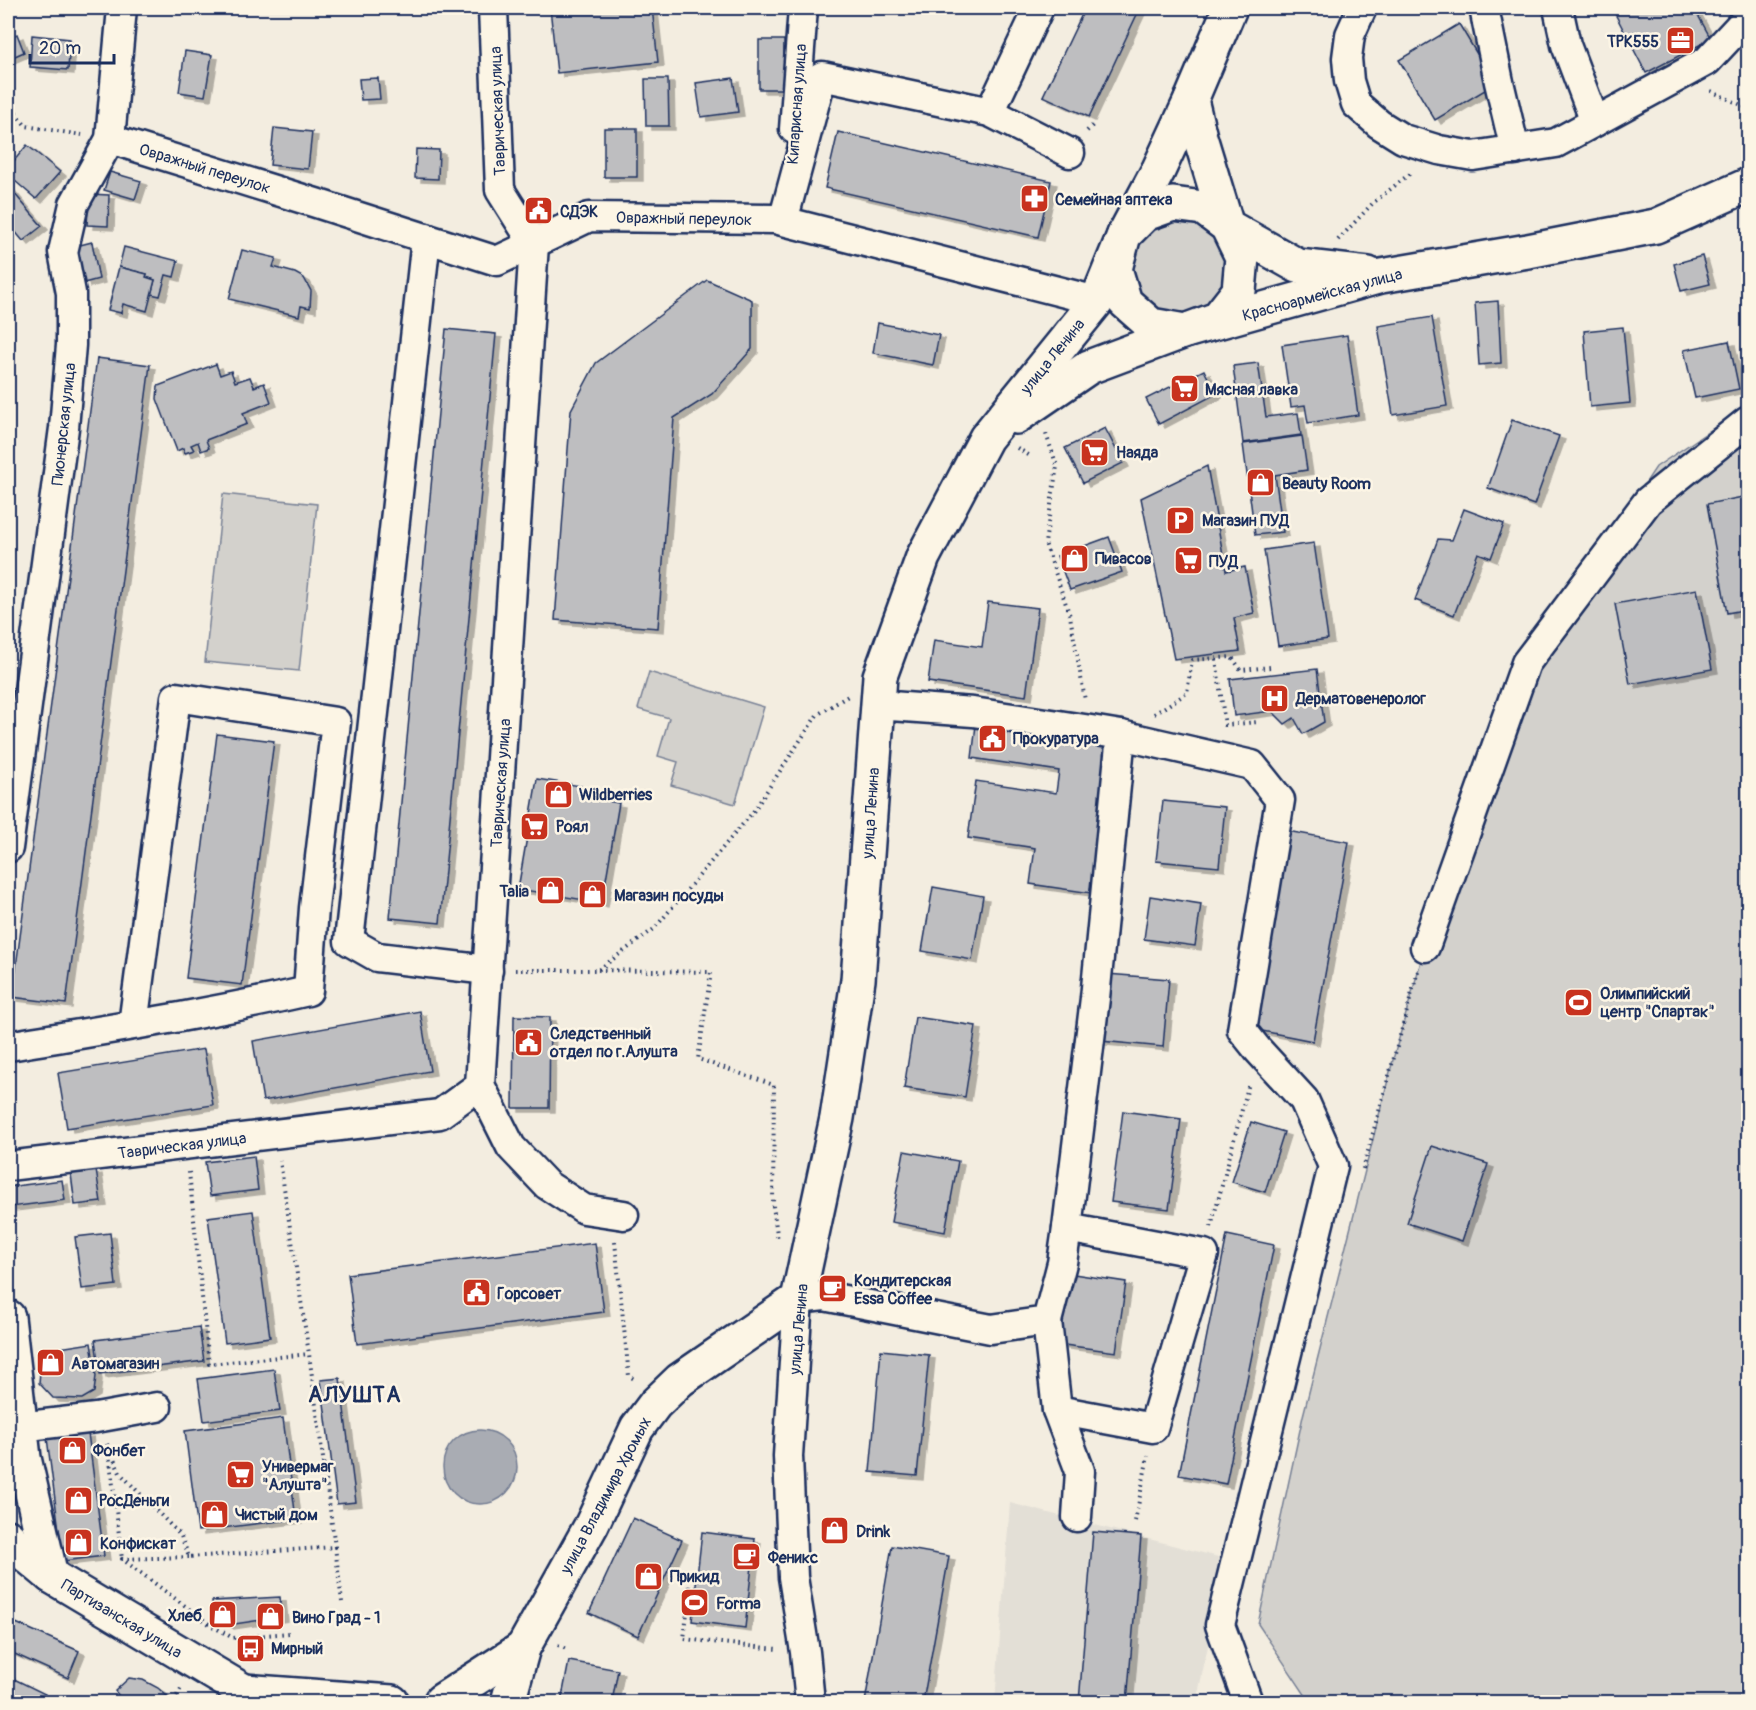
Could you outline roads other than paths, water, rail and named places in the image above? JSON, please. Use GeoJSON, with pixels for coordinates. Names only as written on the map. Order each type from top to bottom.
{"type":"FeatureCollection","features":[{"type":"Feature","properties":{"kind":"main road","name":"улица Ленина"},"geometry":{"type":"LineString","coordinates":[[798,1299],[837,1118],[858,980],[867,698],[880,676],[923,556],[986,438],[1097,301],[1124,236],[1191,100],[1230,8]]}},
{"type":"Feature","properties":{"kind":"main road"},"geometry":{"type":"LineString","coordinates":[[1191,100],[1227,225],[1242,257],[1239,291],[1217,319],[1185,331],[1151,325],[1125,302],[1115,269],[1124,236],[1145,214],[1173,204],[1203,208],[1227,225],[1298,266],[1381,276]]}},
{"type":"Feature","properties":{"kind":"main road","name":"Красноармейская улица"},"geometry":{"type":"LineString","coordinates":[[986,438],[1089,367],[1185,331],[1381,276],[1656,226],[1749,185]]}},
{"type":"Feature","properties":{"kind":"main road","name":"улица Владимира Хромых"},"geometry":{"type":"LineString","coordinates":[[523,1648],[592,1524],[637,1428],[655,1404],[680,1380],[798,1299]]}},
{"type":"Feature","properties":{"kind":"main road"},"geometry":{"type":"LineString","coordinates":[[8,1317],[24,1458],[51,1576]]}},
{"type":"Feature","properties":{"kind":"main road","name":"Партизанская улица"},"geometry":{"type":"LineString","coordinates":[[8,1537],[51,1576],[252,1697]]}},
{"type":"Feature","properties":{"kind":"main road"},"geometry":{"type":"LineString","coordinates":[[440,1702],[523,1648]]}},
{"type":"Feature","properties":{"kind":"main road"},"geometry":{"type":"LineString","coordinates":[[508,1702],[523,1648]]}},
{"type":"Feature","properties":{"kind":"main road"},"geometry":{"type":"LineString","coordinates":[[252,1697],[392,1702]]}},
{"type":"Feature","properties":{"kind":"street","name":"Пионерская улица"},"geometry":{"type":"LineString","coordinates":[[8,848],[64,428],[71,345],[71,293],[63,252],[74,204],[110,139],[122,8]]}},
{"type":"Feature","properties":{"kind":"street","name":"Таврическая улица"},"geometry":{"type":"LineString","coordinates":[[8,1166],[440,1114],[480,1085],[534,244],[500,190],[493,8]]}},
{"type":"Feature","properties":{"kind":"street","name":"Кипарисная улица"},"geometry":{"type":"LineString","coordinates":[[786,210],[803,8]]}},
{"type":"Feature","properties":{"kind":"street"},"geometry":{"type":"LineString","coordinates":[[990,112],[1040,8]]}},
{"type":"Feature","properties":{"kind":"street"},"geometry":{"type":"LineString","coordinates":[[1362,8],[1350,34],[1347,58],[1349,81],[1356,104],[1379,124],[1403,139],[1439,150],[1473,156],[1556,143],[1707,61],[1749,17]]}},
{"type":"Feature","properties":{"kind":"street"},"geometry":{"type":"LineString","coordinates":[[1484,8],[1515,150]]}},
{"type":"Feature","properties":{"kind":"street"},"geometry":{"type":"LineString","coordinates":[[1558,8],[1566,45],[1595,122]]}},
{"type":"Feature","properties":{"kind":"street"},"geometry":{"type":"LineString","coordinates":[[786,210],[822,76],[990,112],[1070,153]]}},
{"type":"Feature","properties":{"kind":"street","name":"Овражный переулок"},"geometry":{"type":"LineString","coordinates":[[110,139],[498,261],[589,217],[775,219],[786,210],[1097,301]]}},
{"type":"Feature","properties":{"kind":"street"},"geometry":{"type":"LineString","coordinates":[[426,238],[349,941],[376,957],[488,970]]}},
{"type":"Feature","properties":{"kind":"street"},"geometry":{"type":"LineString","coordinates":[[1425,947],[1526,663],[1648,501],[1749,421]]}},
{"type":"Feature","properties":{"kind":"street"},"geometry":{"type":"LineString","coordinates":[[8,1046],[133,1025],[247,1005],[308,991],[314,908],[336,722],[176,697],[133,1025]]}},
{"type":"Feature","properties":{"kind":"street"},"geometry":{"type":"LineString","coordinates":[[867,698],[1121,735],[1252,765],[1280,800],[1242,1030],[1304,1101],[1333,1166],[1220,1626],[1248,1702]]}},
{"type":"Feature","properties":{"kind":"street"},"geometry":{"type":"LineString","coordinates":[[1077,1517],[1080,1471],[1057,1410],[1047,1321],[1062,1263],[1067,1228],[1095,998],[1121,735]]}},
{"type":"Feature","properties":{"kind":"street"},"geometry":{"type":"LineString","coordinates":[[480,1085],[511,1147],[547,1185],[584,1209],[618,1214]]}},
{"type":"Feature","properties":{"kind":"street"},"geometry":{"type":"LineString","coordinates":[[1057,1410],[1153,1428],[1204,1254],[1067,1228]]}},
{"type":"Feature","properties":{"kind":"street"},"geometry":{"type":"LineString","coordinates":[[798,1299],[824,1296],[991,1329],[1047,1321]]}},
{"type":"Feature","properties":{"kind":"street","name":"улица Ленина"},"geometry":{"type":"LineString","coordinates":[[798,1299],[789,1467],[793,1576],[810,1702]]}},
{"type":"Feature","properties":{"kind":"street"},"geometry":{"type":"LineString","coordinates":[[20,1427],[96,1418],[157,1407]]}},
{"type":"Feature","properties":{"kind":"place","name":"ТРК555"},"geometry":{"type":"Point","coordinates":[1680,41]}},
{"type":"Feature","properties":{"kind":"place","name":"Семейная аптека"},"geometry":{"type":"Point","coordinates":[1034,199]}},
{"type":"Feature","properties":{"kind":"place","name":"СДЭК"},"geometry":{"type":"Point","coordinates":[539,211]}},
{"type":"Feature","properties":{"kind":"place","name":"Мясная лавка"},"geometry":{"type":"Point","coordinates":[1184,389]}},
{"type":"Feature","properties":{"kind":"place","name":"Наяда"},"geometry":{"type":"Point","coordinates":[1095,452]}},
{"type":"Feature","properties":{"kind":"place","name":"Beauty Room"},"geometry":{"type":"Point","coordinates":[1261,483]}},
{"type":"Feature","properties":{"kind":"place","name":"Магазин ПУД"},"geometry":{"type":"Point","coordinates":[1181,520]}},
{"type":"Feature","properties":{"kind":"place","name":"Пивасов"},"geometry":{"type":"Point","coordinates":[1074,558]}},
{"type":"Feature","properties":{"kind":"place","name":"ПУД"},"geometry":{"type":"Point","coordinates":[1188,561]}},
{"type":"Feature","properties":{"kind":"place","name":"Дерматовенеролог"},"geometry":{"type":"Point","coordinates":[1275,698]}},
{"type":"Feature","properties":{"kind":"place","name":"Прокуратура"},"geometry":{"type":"Point","coordinates":[992,738]}},
{"type":"Feature","properties":{"kind":"place","name":"Wildberries"},"geometry":{"type":"Point","coordinates":[558,794]}},
{"type":"Feature","properties":{"kind":"place","name":"Роял"},"geometry":{"type":"Point","coordinates":[535,826]}},
{"type":"Feature","properties":{"kind":"place","name":"Talia"},"geometry":{"type":"Point","coordinates":[550,891]}},
{"type":"Feature","properties":{"kind":"place","name":"Магазин посуды"},"geometry":{"type":"Point","coordinates":[593,895]}},
{"type":"Feature","properties":{"kind":"place","name":"Олимпийский центр \"Спартак\""},"geometry":{"type":"Point","coordinates":[1579,1002]}},
{"type":"Feature","properties":{"kind":"place","name":"Следственный отдел по г.Алушта"},"geometry":{"type":"Point","coordinates":[529,1042]}},
{"type":"Feature","properties":{"kind":"place","name":"Кондитерская Essa Coffee"},"geometry":{"type":"Point","coordinates":[833,1289]}},
{"type":"Feature","properties":{"kind":"place","name":"Горсовет"},"geometry":{"type":"Point","coordinates":[476,1293]}},
{"type":"Feature","properties":{"kind":"place","name":"Автомагазин"},"geometry":{"type":"Point","coordinates":[50,1363]}},
{"type":"Feature","properties":{"kind":"place","name":"Фонбет"},"geometry":{"type":"Point","coordinates":[72,1450]}},
{"type":"Feature","properties":{"kind":"place","name":"Универмаг \"Алушта\""},"geometry":{"type":"Point","coordinates":[241,1475]}},
{"type":"Feature","properties":{"kind":"place","name":"РосДеньги"},"geometry":{"type":"Point","coordinates":[78,1500]}},
{"type":"Feature","properties":{"kind":"place","name":"Чистый дом"},"geometry":{"type":"Point","coordinates":[214,1514]}},
{"type":"Feature","properties":{"kind":"place","name":"Drink"},"geometry":{"type":"Point","coordinates":[835,1531]}},
{"type":"Feature","properties":{"kind":"place","name":"Конфискат"},"geometry":{"type":"Point","coordinates":[79,1543]}},
{"type":"Feature","properties":{"kind":"place","name":"Феникс"},"geometry":{"type":"Point","coordinates":[747,1557]}},
{"type":"Feature","properties":{"kind":"place","name":"Прикид"},"geometry":{"type":"Point","coordinates":[649,1576]}},
{"type":"Feature","properties":{"kind":"place","name":"Forma"},"geometry":{"type":"Point","coordinates":[695,1603]}},
{"type":"Feature","properties":{"kind":"place","name":"Хлеб"},"geometry":{"type":"Point","coordinates":[223,1615]}},
{"type":"Feature","properties":{"kind":"place","name":"Вино Град - 1"},"geometry":{"type":"Point","coordinates":[271,1617]}},
{"type":"Feature","properties":{"kind":"place","name":"Мирный"},"geometry":{"type":"Point","coordinates":[250,1648]}},
{"type":"Feature","properties":{"kind":"district","name":"АЛУШТА"},"geometry":{"type":"Point","coordinates":[355,1394]}}]}
